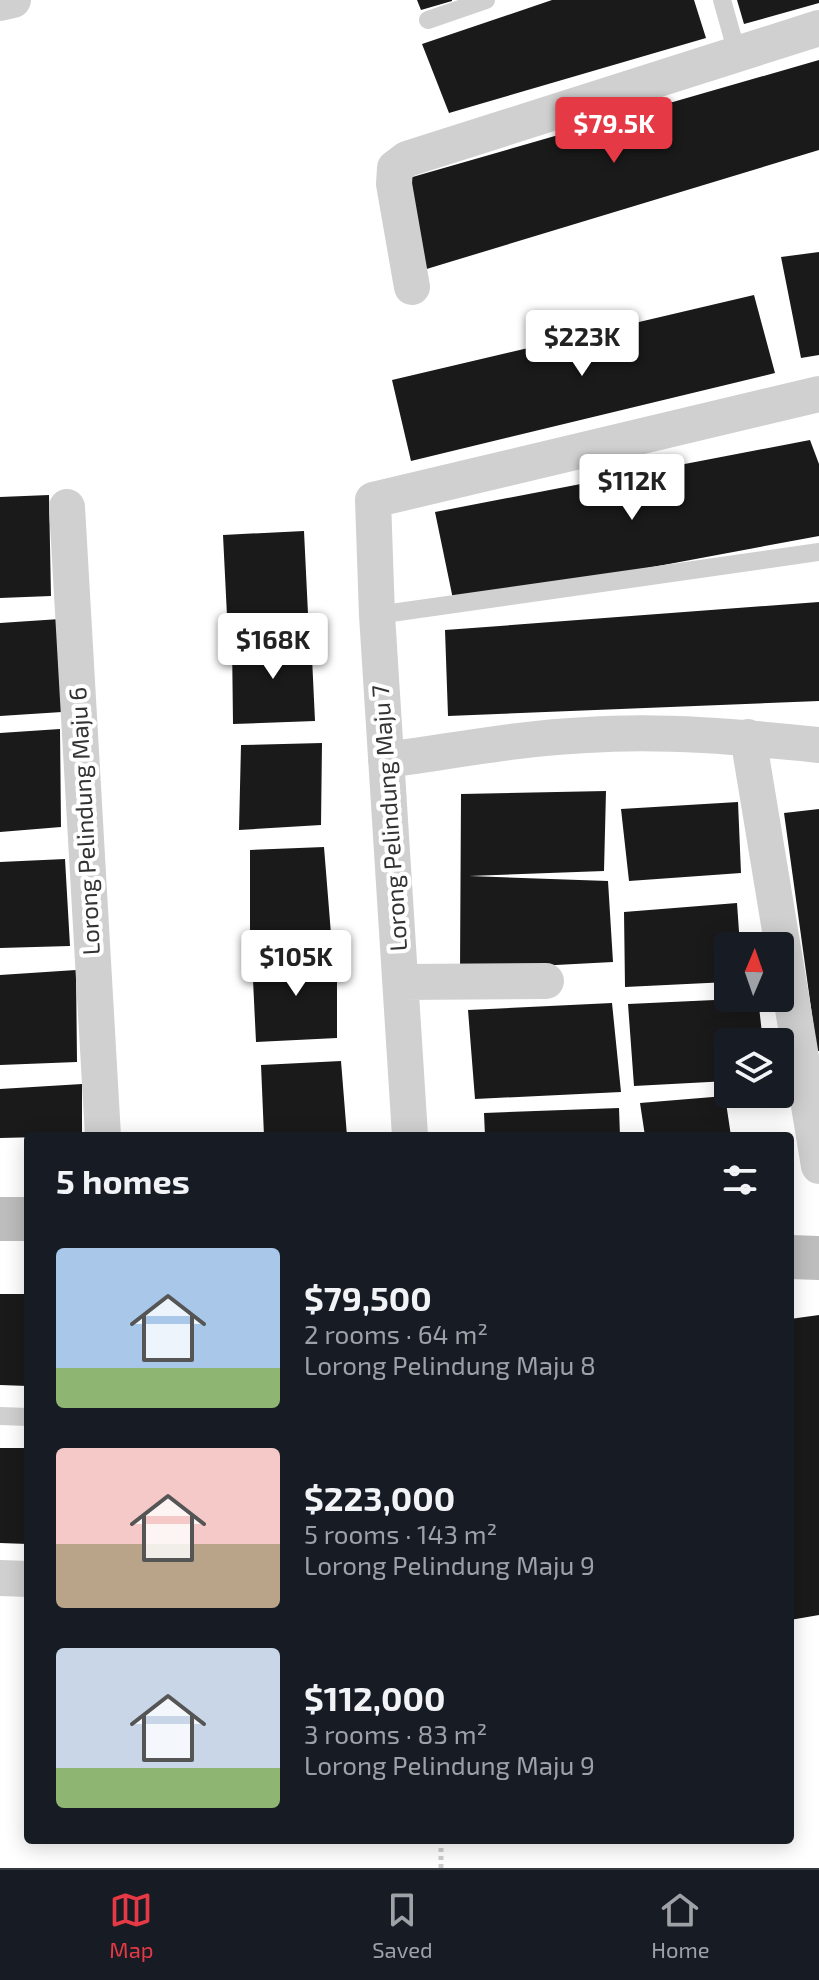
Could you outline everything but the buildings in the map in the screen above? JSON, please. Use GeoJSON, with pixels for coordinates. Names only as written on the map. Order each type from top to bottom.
{"type":"FeatureCollection","features":[{"type":"Feature","properties":{"kind":"street"},"geometry":{"type":"LineString","coordinates":[[0,3],[13,0]]}},
{"type":"Feature","properties":{"kind":"street"},"geometry":{"type":"LineString","coordinates":[[412,287],[394,184],[395,168],[407,159],[819,28]]}},
{"type":"Feature","properties":{"kind":"street","name":"Lorong Pelindung Maju 7"},"geometry":{"type":"LineString","coordinates":[[410,1132],[377,615],[373,500],[819,394]]}},
{"type":"Feature","properties":{"kind":"street","name":"Lorong Pelindung Maju 6"},"geometry":{"type":"LineString","coordinates":[[67,507],[103,1132]]}},
{"type":"Feature","properties":{"kind":"street"},"geometry":{"type":"LineString","coordinates":[[386,760],[586,735],[655,733],[748,737],[819,745]]}},
{"type":"Feature","properties":{"kind":"street"},"geometry":{"type":"LineString","coordinates":[[748,737],[818,1160]]}},
{"type":"Feature","properties":{"kind":"street"},"geometry":{"type":"LineString","coordinates":[[401,982],[546,981]]}},
{"type":"Feature","properties":{"kind":"street"},"geometry":{"type":"LineString","coordinates":[[0,1219],[24,1219]]}},
{"type":"Feature","properties":{"kind":"street"},"geometry":{"type":"LineString","coordinates":[[794,1257],[819,1258]]}},
{"type":"Feature","properties":{"kind":"street"},"geometry":{"type":"LineString","coordinates":[[0,1578],[24,1579]]}},
{"type":"Feature","properties":{"kind":"lane"},"geometry":{"type":"LineString","coordinates":[[428,20],[486,0]]}},
{"type":"Feature","properties":{"kind":"lane"},"geometry":{"type":"LineString","coordinates":[[722,0],[737,53]]}},
{"type":"Feature","properties":{"kind":"lane"},"geometry":{"type":"LineString","coordinates":[[377,615],[819,552]]}},
{"type":"Feature","properties":{"kind":"lane"},"geometry":{"type":"LineString","coordinates":[[0,1416],[24,1417]]}},
{"type":"Feature","properties":{"kind":"path"},"geometry":{"type":"LineString","coordinates":[[441,1844],[441,1868]]}}]}
